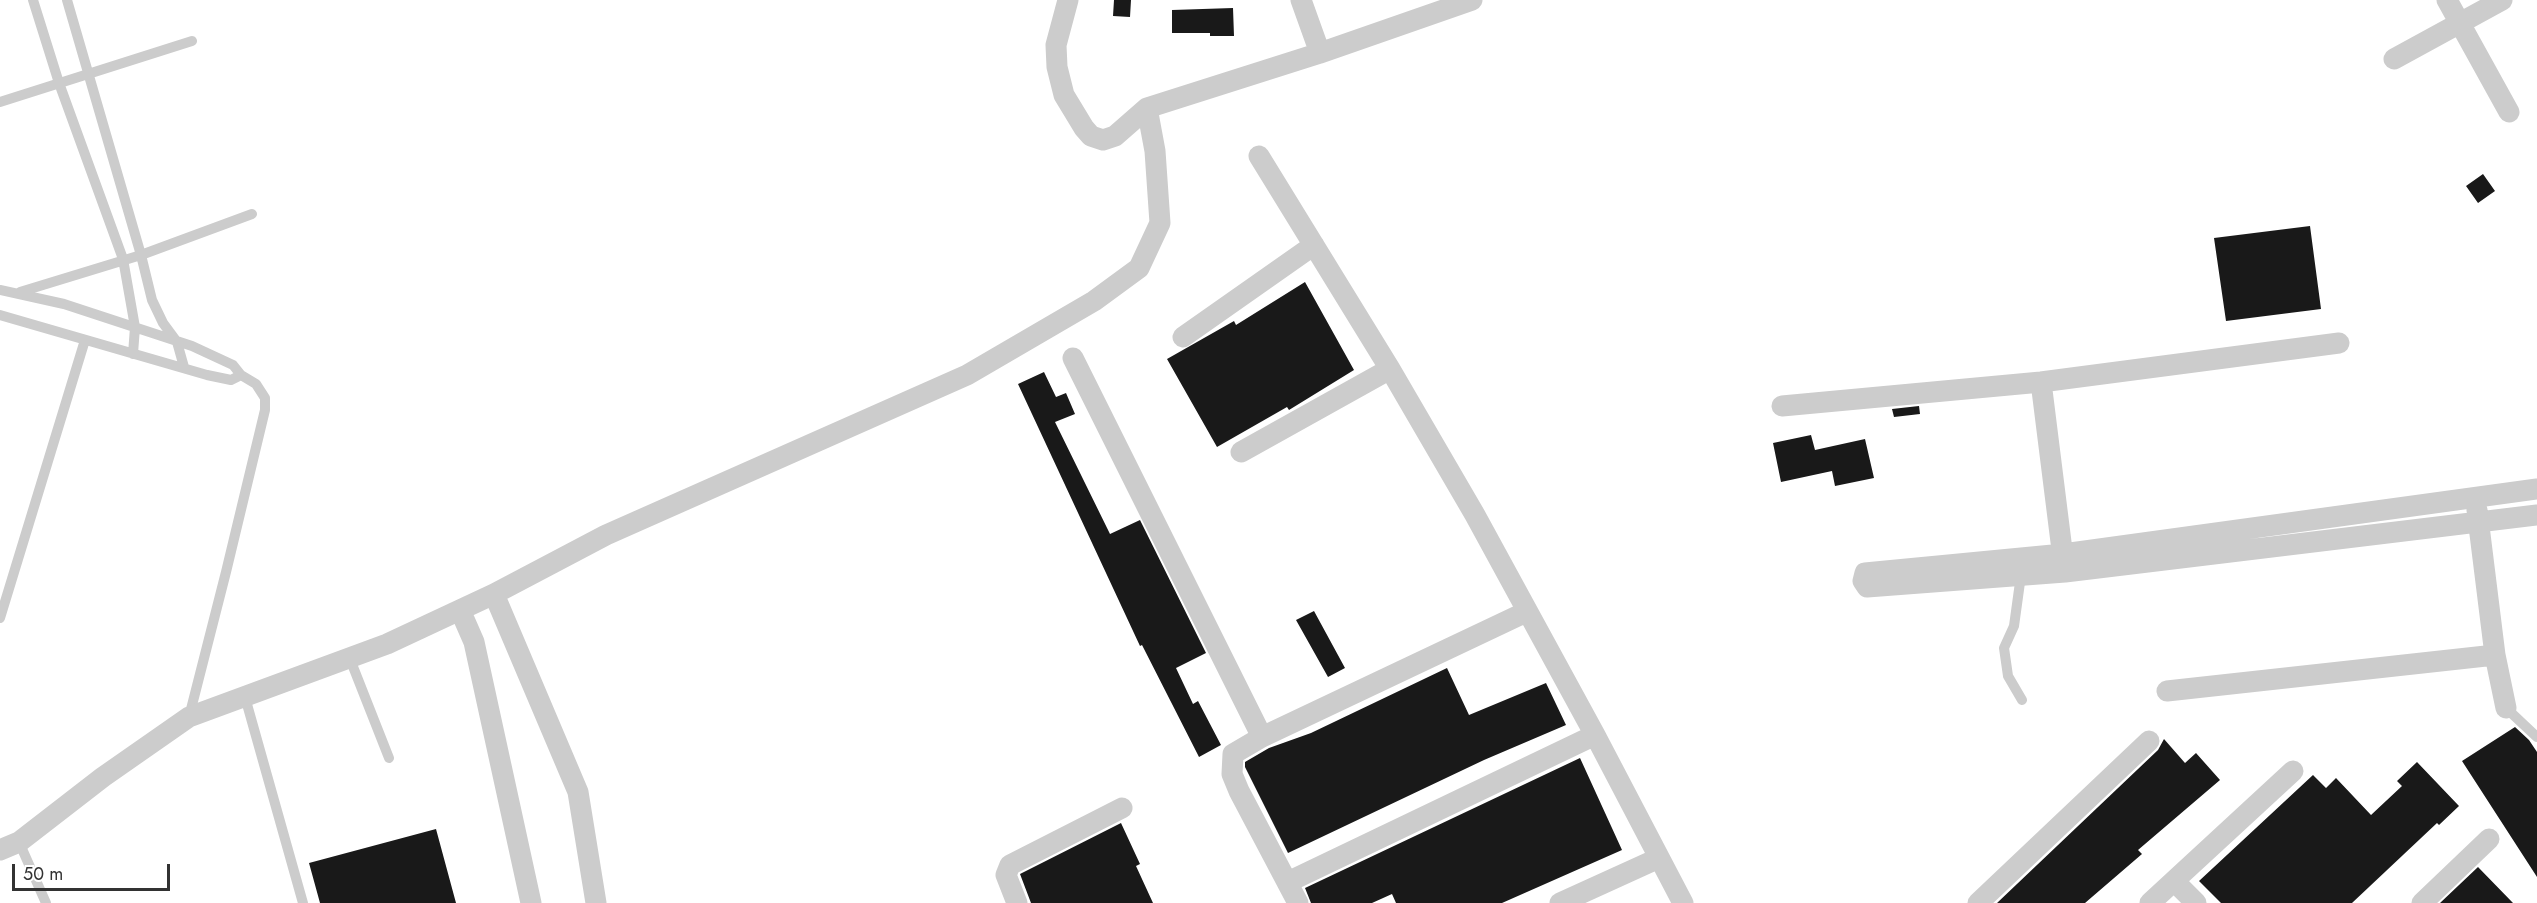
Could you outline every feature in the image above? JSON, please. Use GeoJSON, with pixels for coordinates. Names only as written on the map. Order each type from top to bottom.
{"type":"FeatureCollection","features":[{"type":"Feature","properties":{"kind":"street"},"geometry":{"type":"LineString","coordinates":[[1068,0],[1056,45],[1057,67],[1064,95],[1084,128],[1091,136],[1103,140],[1115,136],[1147,108],[1320,53],[1472,0]]}},
{"type":"Feature","properties":{"kind":"street"},"geometry":{"type":"LineString","coordinates":[[1301,0],[1320,53]]}},
{"type":"Feature","properties":{"kind":"street"},"geometry":{"type":"LineString","coordinates":[[2447,0],[2509,112]]}},
{"type":"Feature","properties":{"kind":"street"},"geometry":{"type":"LineString","coordinates":[[2394,59],[2502,0]]}},
{"type":"Feature","properties":{"kind":"street"},"geometry":{"type":"LineString","coordinates":[[10,846],[189,717],[350,659],[460,610],[606,535],[967,375],[1094,302],[1139,268],[1160,224],[1155,151],[1147,108]]}},
{"type":"Feature","properties":{"kind":"street"},"geometry":{"type":"LineString","coordinates":[[1259,156],[1390,369],[1474,515],[1595,735],[1683,903]]}},
{"type":"Feature","properties":{"kind":"street"},"geometry":{"type":"LineString","coordinates":[[1183,337],[1314,245]]}},
{"type":"Feature","properties":{"kind":"street"},"geometry":{"type":"LineString","coordinates":[[1782,406],[2041,382],[2339,343]]}},
{"type":"Feature","properties":{"kind":"street"},"geometry":{"type":"LineString","coordinates":[[1073,357],[1262,737]]}},
{"type":"Feature","properties":{"kind":"street"},"geometry":{"type":"LineString","coordinates":[[1241,452],[1390,369]]}},
{"type":"Feature","properties":{"kind":"street"},"geometry":{"type":"LineString","coordinates":[[2041,382],[2064,563]]}},
{"type":"Feature","properties":{"kind":"street"},"geometry":{"type":"LineString","coordinates":[[2537,489],[2064,563],[2021,575],[1868,587],[1863,581],[1865,573],[2064,563],[2479,522],[2537,514]]}},
{"type":"Feature","properties":{"kind":"street"},"geometry":{"type":"LineString","coordinates":[[2475,498],[2495,655],[2506,708]]}},
{"type":"Feature","properties":{"kind":"street"},"geometry":{"type":"LineString","coordinates":[[494,594],[578,792],[596,903]]}},
{"type":"Feature","properties":{"kind":"street"},"geometry":{"type":"LineString","coordinates":[[460,610],[474,642],[531,903]]}},
{"type":"Feature","properties":{"kind":"street"},"geometry":{"type":"LineString","coordinates":[[1299,903],[1239,791],[1232,774],[1233,754],[1262,737],[1526,612]]}},
{"type":"Feature","properties":{"kind":"street"},"geometry":{"type":"LineString","coordinates":[[2167,691],[2495,655]]}},
{"type":"Feature","properties":{"kind":"street"},"geometry":{"type":"LineString","coordinates":[[1288,882],[1595,735]]}},
{"type":"Feature","properties":{"kind":"street"},"geometry":{"type":"LineString","coordinates":[[1978,903],[2149,741]]}},
{"type":"Feature","properties":{"kind":"street"},"geometry":{"type":"LineString","coordinates":[[2150,903],[2293,771]]}},
{"type":"Feature","properties":{"kind":"street"},"geometry":{"type":"LineString","coordinates":[[1017,903],[1006,875],[1010,865],[1122,808]]}},
{"type":"Feature","properties":{"kind":"street"},"geometry":{"type":"LineString","coordinates":[[2422,903],[2489,839]]}},
{"type":"Feature","properties":{"kind":"street"},"geometry":{"type":"LineString","coordinates":[[1560,903],[1659,858]]}},
{"type":"Feature","properties":{"kind":"street"},"geometry":{"type":"LineString","coordinates":[[2174,880],[2196,903]]}},
{"type":"Feature","properties":{"kind":"lane"},"geometry":{"type":"LineString","coordinates":[[33,0],[59,83],[123,260],[135,327],[133,354]]}},
{"type":"Feature","properties":{"kind":"lane"},"geometry":{"type":"LineString","coordinates":[[67,0],[152,300],[163,323],[177,342],[184,367]]}},
{"type":"Feature","properties":{"kind":"lane"},"geometry":{"type":"LineString","coordinates":[[0,102],[192,41]]}},
{"type":"Feature","properties":{"kind":"lane"},"geometry":{"type":"LineString","coordinates":[[18,293],[141,255],[252,214]]}},
{"type":"Feature","properties":{"kind":"lane"},"geometry":{"type":"LineString","coordinates":[[0,290],[64,304],[192,346],[233,365],[241,375],[256,384],[265,398],[265,410],[189,717]]}},
{"type":"Feature","properties":{"kind":"lane"},"geometry":{"type":"LineString","coordinates":[[0,315],[231,380],[241,375]]}},
{"type":"Feature","properties":{"kind":"lane"},"geometry":{"type":"LineString","coordinates":[[0,618],[85,340]]}},
{"type":"Feature","properties":{"kind":"lane"},"geometry":{"type":"LineString","coordinates":[[2021,575],[2014,626],[2004,648],[2008,676],[2022,700]]}},
{"type":"Feature","properties":{"kind":"lane"},"geometry":{"type":"LineString","coordinates":[[350,659],[389,758]]}},
{"type":"Feature","properties":{"kind":"lane"},"geometry":{"type":"LineString","coordinates":[[245,697],[303,903]]}},
{"type":"Feature","properties":{"kind":"lane"},"geometry":{"type":"LineString","coordinates":[[2506,708],[2537,737]]}},
{"type":"Feature","properties":{"kind":"lane"},"geometry":{"type":"LineString","coordinates":[[10,846],[46,903]]}},
{"type":"Feature","properties":{"kind":"building"},"geometry":{"type":"Polygon","coordinates":[[[1114,0],[1131,0],[1130,17],[1113,16],[1114,0]]]}},
{"type":"Feature","properties":{"kind":"building"},"geometry":{"type":"Polygon","coordinates":[[[1233,8],[1234,36],[1210,36],[1210,33],[1172,33],[1172,10],[1233,8]]]}},
{"type":"Feature","properties":{"kind":"building"},"geometry":{"type":"Polygon","coordinates":[[[2483,174],[2495,191],[2478,203],[2466,186],[2483,174]]]}},
{"type":"Feature","properties":{"kind":"building"},"geometry":{"type":"Polygon","coordinates":[[[2310,226],[2321,309],[2226,321],[2214,238],[2310,226]]]}},
{"type":"Feature","properties":{"kind":"building"},"geometry":{"type":"Polygon","coordinates":[[[1305,282],[1354,370],[1289,410],[1287,407],[1217,447],[1167,359],[1234,321],[1236,325],[1305,282]]]}},
{"type":"Feature","properties":{"kind":"building"},"geometry":{"type":"Polygon","coordinates":[[[1044,372],[1056,397],[1066,393],[1075,414],[1055,422],[1110,534],[1140,520],[1206,653],[1176,668],[1193,704],[1198,701],[1221,745],[1199,757],[1142,645],[1140,646],[1018,384],[1044,372]]]}},
{"type":"Feature","properties":{"kind":"building"},"geometry":{"type":"Polygon","coordinates":[[[1919,406],[1920,414],[1894,417],[1892,409],[1919,406]]]}},
{"type":"Feature","properties":{"kind":"building"},"geometry":{"type":"Polygon","coordinates":[[[1811,435],[1815,450],[1865,439],[1874,478],[1835,486],[1832,471],[1781,482],[1773,443],[1811,435]]]}},
{"type":"Feature","properties":{"kind":"building"},"geometry":{"type":"Polygon","coordinates":[[[1314,611],[1345,668],[1328,677],[1296,620],[1314,611]]]}},
{"type":"Feature","properties":{"kind":"building"},"geometry":{"type":"Polygon","coordinates":[[[1447,668],[1469,715],[1546,683],[1566,725],[1484,760],[1288,853],[1245,767],[1245,762],[1269,748],[1311,733],[1447,668]]]}},
{"type":"Feature","properties":{"kind":"building"},"geometry":{"type":"Polygon","coordinates":[[[2515,727],[2529,740],[2537,752],[2537,877],[2462,761],[2515,727]]]}},
{"type":"Feature","properties":{"kind":"building"},"geometry":{"type":"Polygon","coordinates":[[[2164,739],[2185,763],[2196,753],[2220,780],[2138,850],[2142,854],[2085,903],[1997,903],[2158,750],[2164,739]]]}},
{"type":"Feature","properties":{"kind":"building"},"geometry":{"type":"Polygon","coordinates":[[[1580,758],[1622,850],[1502,903],[1396,903],[1392,894],[1372,903],[1311,903],[1305,888],[1580,758]]]}},
{"type":"Feature","properties":{"kind":"building"},"geometry":{"type":"Polygon","coordinates":[[[2417,762],[2459,806],[2439,825],[2437,823],[2352,903],[2221,903],[2199,881],[2313,775],[2326,788],[2336,778],[2371,815],[2402,786],[2397,781],[2417,762]]]}},
{"type":"Feature","properties":{"kind":"building"},"geometry":{"type":"Polygon","coordinates":[[[1121,823],[1140,864],[1136,866],[1153,903],[1031,903],[1020,874],[1121,823]]]}},
{"type":"Feature","properties":{"kind":"building"},"geometry":{"type":"Polygon","coordinates":[[[436,829],[456,903],[320,903],[309,863],[436,829]]]}},
{"type":"Feature","properties":{"kind":"building"},"geometry":{"type":"Polygon","coordinates":[[[2478,867],[2513,903],[2440,903],[2478,867]]]}}]}
